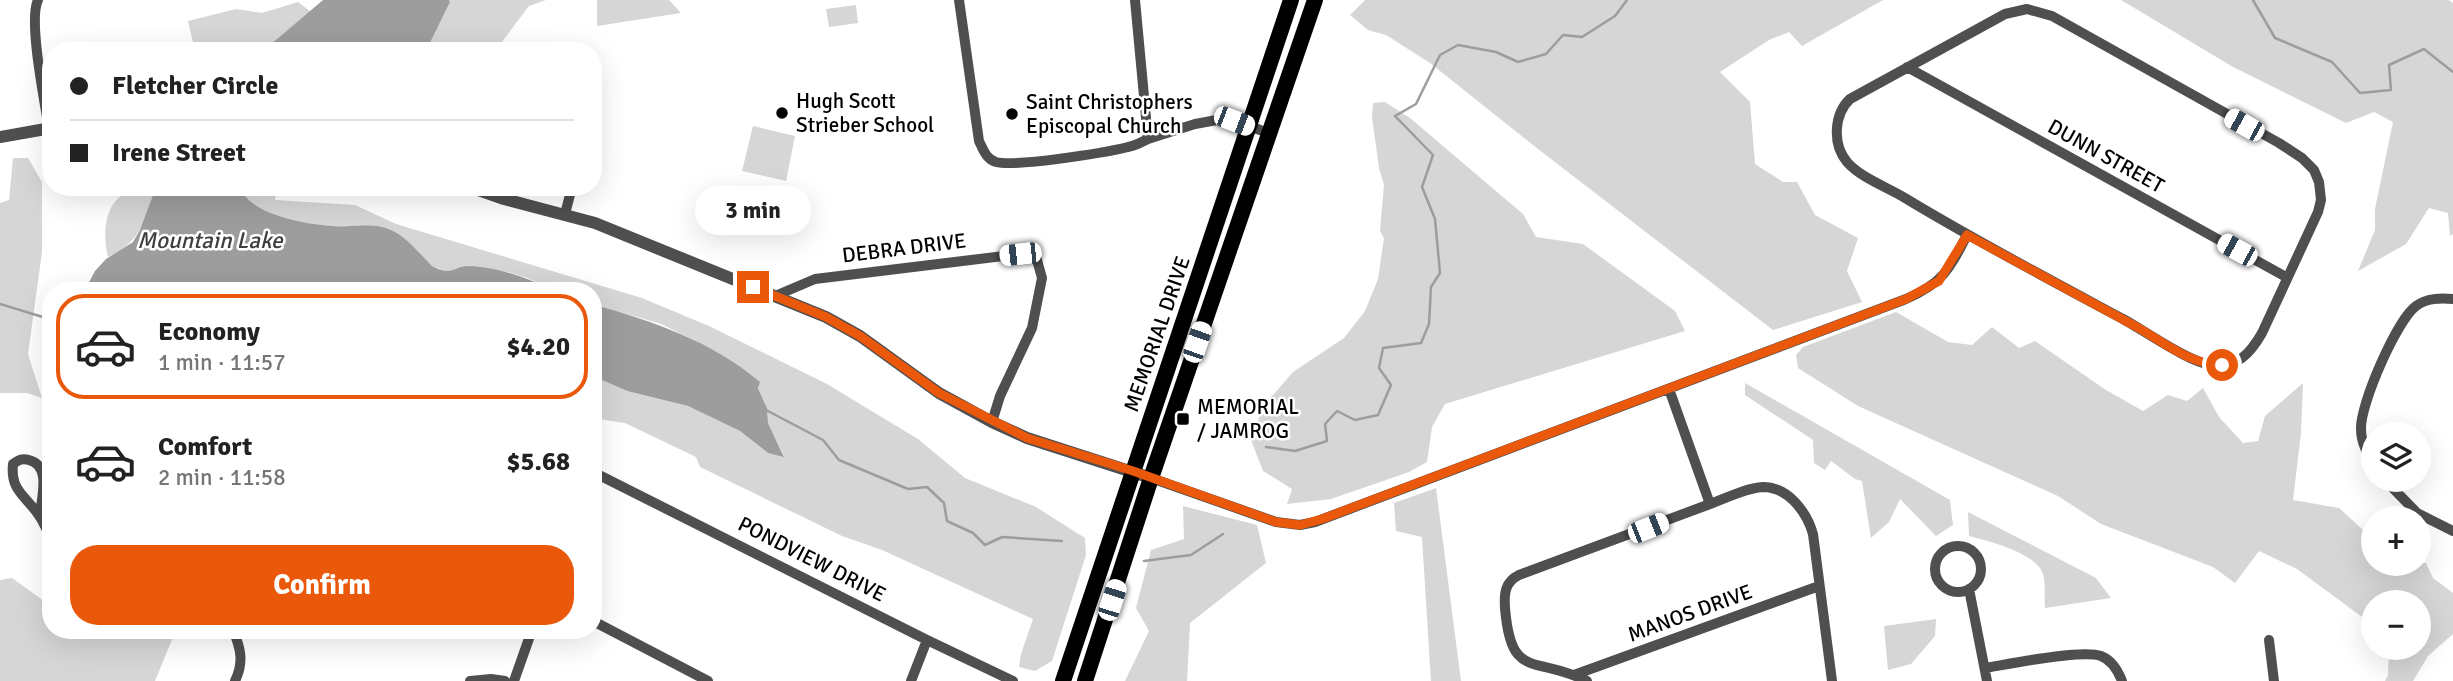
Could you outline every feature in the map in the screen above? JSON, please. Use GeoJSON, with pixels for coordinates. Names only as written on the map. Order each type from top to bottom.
{"type":"FeatureCollection","features":[{"type":"Feature","properties":{"kind":"main road","name":"MEMORIAL DRIVE"},"geometry":{"type":"LineString","coordinates":[[1063,681],[1291,0]]}},
{"type":"Feature","properties":{"kind":"main road","name":"MEMORIAL DRIVE"},"geometry":{"type":"LineString","coordinates":[[1085,681],[1315,0]]}},
{"type":"Feature","properties":{"kind":"street"},"geometry":{"type":"LineString","coordinates":[[38,0],[36,37],[42,76]]}},
{"type":"Feature","properties":{"kind":"street"},"geometry":{"type":"LineString","coordinates":[[959,0],[979,141],[986,155],[994,161],[1016,163],[1130,147],[1195,124],[1228,118],[1268,133]]}},
{"type":"Feature","properties":{"kind":"street"},"geometry":{"type":"LineString","coordinates":[[1135,0],[1148,139]]}},
{"type":"Feature","properties":{"kind":"street"},"geometry":{"type":"LineString","coordinates":[[2033,9],[2052,16],[2279,143],[2309,164],[2319,182],[2320,206],[2266,325],[2248,354],[2240,361],[2228,365],[2207,364],[2189,358],[2149,333],[1967,235],[1861,173],[1845,159],[1841,150],[1838,118],[1845,103],[1907,67],[2014,10],[2033,9]]}},
{"type":"Feature","properties":{"kind":"street","name":"DUNN STREET"},"geometry":{"type":"LineString","coordinates":[[1907,67],[2286,277]]}},
{"type":"Feature","properties":{"kind":"street"},"geometry":{"type":"LineString","coordinates":[[0,137],[42,130]]}},
{"type":"Feature","properties":{"kind":"street"},"geometry":{"type":"LineString","coordinates":[[494,196],[565,214],[630,235],[826,317],[860,336],[939,393],[1027,438],[1133,471],[1270,520],[1300,525],[1917,294],[1944,276],[1967,235]]}},
{"type":"Feature","properties":{"kind":"street"},"geometry":{"type":"LineString","coordinates":[[565,214],[570,196]]}},
{"type":"Feature","properties":{"kind":"street","name":"DEBRA DRIVE"},"geometry":{"type":"LineString","coordinates":[[775,296],[815,279],[828,277],[1020,254],[1037,260],[1042,278],[1032,328],[1000,396],[992,422]]}},
{"type":"Feature","properties":{"kind":"street"},"geometry":{"type":"LineString","coordinates":[[2362,422],[2368,395],[2394,335],[2403,321],[2417,306],[2434,299],[2453,299]]}},
{"type":"Feature","properties":{"kind":"street"},"geometry":{"type":"LineString","coordinates":[[1669,389],[1710,504]]}},
{"type":"Feature","properties":{"kind":"street"},"geometry":{"type":"LineString","coordinates":[[42,470],[38,463],[27,459],[19,459],[13,464],[13,483],[42,520]]}},
{"type":"Feature","properties":{"kind":"street","name":"PONDVIEW DRIVE"},"geometry":{"type":"LineString","coordinates":[[602,477],[1013,681]]}},
{"type":"Feature","properties":{"kind":"street"},"geometry":{"type":"LineString","coordinates":[[1587,681],[1573,675],[1531,667],[1516,657],[1508,636],[1505,608],[1505,589],[1511,580],[1710,504],[1763,487],[1787,496],[1800,509],[1811,528],[1832,681]]}},
{"type":"Feature","properties":{"kind":"street"},"geometry":{"type":"LineString","coordinates":[[2397,492],[2417,513],[2453,531]]}},
{"type":"Feature","properties":{"kind":"street"},"geometry":{"type":"LineString","coordinates":[[40,516],[42,495]]}},
{"type":"Feature","properties":{"kind":"street"},"geometry":{"type":"LineString","coordinates":[[1962,547],[1976,556],[1981,567],[1980,576],[1969,589],[1952,591],[1939,581],[1936,564],[1946,550],[1962,547]]}},
{"type":"Feature","properties":{"kind":"street","name":"MANOS DRIVE"},"geometry":{"type":"LineString","coordinates":[[1573,675],[1819,586]]}},
{"type":"Feature","properties":{"kind":"street"},"geometry":{"type":"LineString","coordinates":[[1969,589],[1987,681]]}},
{"type":"Feature","properties":{"kind":"street"},"geometry":{"type":"LineString","coordinates":[[602,626],[708,681]]}},
{"type":"Feature","properties":{"kind":"street"},"geometry":{"type":"LineString","coordinates":[[234,681],[240,671],[242,657],[236,639]]}},
{"type":"Feature","properties":{"kind":"street"},"geometry":{"type":"LineString","coordinates":[[514,681],[529,639]]}},
{"type":"Feature","properties":{"kind":"street"},"geometry":{"type":"LineString","coordinates":[[911,681],[927,640]]}},
{"type":"Feature","properties":{"kind":"street"},"geometry":{"type":"LineString","coordinates":[[2269,640],[2274,681]]}},
{"type":"Feature","properties":{"kind":"street"},"geometry":{"type":"LineString","coordinates":[[1985,668],[2070,655],[2096,655],[2111,663],[2122,681]]}},
{"type":"Feature","properties":{"kind":"street"},"geometry":{"type":"LineString","coordinates":[[470,681],[505,681]]}},
{"type":"Feature","properties":{"kind":"shaded area"},"geometry":{"type":"Polygon","coordinates":[[[449,0],[546,0],[529,6],[502,42],[430,42],[449,0]]]}},
{"type":"Feature","properties":{"kind":"shaded area"},"geometry":{"type":"Polygon","coordinates":[[[597,0],[669,0],[681,13],[597,26],[597,0]]]}},
{"type":"Feature","properties":{"kind":"shaded area"},"geometry":{"type":"Polygon","coordinates":[[[1365,0],[1883,0],[1802,46],[1789,32],[1769,40],[1720,72],[1750,102],[1755,164],[1783,182],[1797,182],[1815,215],[1858,238],[1847,271],[1862,302],[1773,330],[1430,63],[1386,35],[1368,30],[1350,15],[1365,0]]]}},
{"type":"Feature","properties":{"kind":"shaded area"},"geometry":{"type":"Polygon","coordinates":[[[2121,0],[2449,0],[2453,3],[2453,234],[2450,236],[2448,213],[2429,208],[2406,244],[2358,271],[2375,230],[2375,209],[2393,122],[2374,112],[2346,123],[2233,67],[2121,0]]]}},
{"type":"Feature","properties":{"kind":"shaded area"},"geometry":{"type":"Polygon","coordinates":[[[298,2],[311,12],[274,42],[193,42],[188,21],[236,9],[262,13],[298,2]]]}},
{"type":"Feature","properties":{"kind":"shaded area"},"geometry":{"type":"Polygon","coordinates":[[[856,5],[858,23],[829,27],[826,9],[856,5]]]}},
{"type":"Feature","properties":{"kind":"shaded area"},"geometry":{"type":"Polygon","coordinates":[[[1385,102],[1410,118],[1523,214],[1536,237],[1583,244],[1675,311],[1685,331],[1445,404],[1432,427],[1427,462],[1409,472],[1331,499],[1287,504],[1292,489],[1263,471],[1251,440],[1265,401],[1293,372],[1344,338],[1365,311],[1378,279],[1384,238],[1380,231],[1384,185],[1372,117],[1373,103],[1385,102]]]}},
{"type":"Feature","properties":{"kind":"shaded area"},"geometry":{"type":"Polygon","coordinates":[[[753,126],[795,136],[786,181],[742,171],[753,126]]]}},
{"type":"Feature","properties":{"kind":"shaded area"},"geometry":{"type":"Polygon","coordinates":[[[13,158],[28,158],[42,182],[42,252],[28,354],[42,398],[27,393],[0,393],[0,203],[9,200],[13,158]]]}},
{"type":"Feature","properties":{"kind":"shaded area"},"geometry":{"type":"Polygon","coordinates":[[[121,196],[153,196],[136,236],[108,257],[106,223],[117,199],[121,196]]]}},
{"type":"Feature","properties":{"kind":"shaded area"},"geometry":{"type":"Polygon","coordinates":[[[276,196],[275,200],[355,205],[396,224],[589,282],[536,282],[508,272],[469,265],[448,272],[432,266],[399,234],[386,228],[373,225],[321,225],[294,220],[266,211],[246,197],[276,196]]]}},
{"type":"Feature","properties":{"kind":"shaded area"},"geometry":{"type":"Polygon","coordinates":[[[602,286],[642,298],[709,326],[827,384],[918,439],[965,478],[1036,507],[1085,538],[1086,555],[1052,661],[1035,671],[1019,667],[1033,619],[882,550],[842,536],[700,467],[696,457],[625,423],[602,419],[602,380],[627,391],[688,406],[740,431],[768,453],[784,456],[768,423],[767,408],[758,387],[696,341],[661,324],[602,307],[602,286]]]}},
{"type":"Feature","properties":{"kind":"shaded area"},"geometry":{"type":"Polygon","coordinates":[[[1896,312],[1948,342],[1972,345],[1992,327],[2019,348],[2035,341],[2106,390],[2143,411],[2168,395],[2187,401],[2203,388],[2219,417],[2243,443],[2258,441],[2265,416],[2303,383],[2301,433],[2293,500],[2339,508],[2361,528],[2361,576],[2431,576],[2431,574],[2453,593],[2453,634],[2431,653],[2431,590],[2361,590],[2361,616],[2297,569],[2259,551],[2235,583],[2213,567],[2101,524],[2058,496],[1858,406],[1798,368],[1796,355],[1803,347],[1896,312]]]}},
{"type":"Feature","properties":{"kind":"shaded area"},"geometry":{"type":"Polygon","coordinates":[[[1745,383],[1950,500],[1953,525],[1936,536],[1900,499],[1889,522],[1871,538],[1862,481],[1855,479],[1831,461],[1825,470],[1814,463],[1813,440],[1745,395],[1745,383]]]}},
{"type":"Feature","properties":{"kind":"shaded area"},"geometry":{"type":"Polygon","coordinates":[[[1436,488],[1461,681],[1431,681],[1422,537],[1396,531],[1394,503],[1436,488]]]}},
{"type":"Feature","properties":{"kind":"shaded area"},"geometry":{"type":"Polygon","coordinates":[[[1183,506],[1257,525],[1266,563],[1190,623],[1187,681],[1125,681],[1149,631],[1136,608],[1151,550],[1184,539],[1183,506]]]}},
{"type":"Feature","properties":{"kind":"shaded area"},"geometry":{"type":"Polygon","coordinates":[[[1968,512],[2096,578],[2111,598],[2045,608],[2044,578],[2039,567],[2032,560],[2011,549],[1969,536],[1968,512]]]}},
{"type":"Feature","properties":{"kind":"shaded area"},"geometry":{"type":"Polygon","coordinates":[[[12,578],[42,600],[42,639],[172,639],[155,681],[0,681],[0,580],[12,578]]]}},
{"type":"Feature","properties":{"kind":"shaded area"},"geometry":{"type":"Polygon","coordinates":[[[1936,619],[1935,636],[1911,664],[1888,670],[1884,626],[1936,619]]]}},
{"type":"Feature","properties":{"kind":"shaded area"},"geometry":{"type":"Polygon","coordinates":[[[2389,660],[2426,660],[2413,681],[2385,681],[2389,660]]]}},
{"type":"Feature","properties":{"kind":"water"},"geometry":{"type":"Polygon","coordinates":[[[323,0],[450,2],[430,42],[274,42],[323,0]]]}},
{"type":"Feature","properties":{"kind":"water","name":"Mountain Lake"},"geometry":{"type":"Polygon","coordinates":[[[153,196],[245,196],[266,211],[294,220],[321,225],[372,225],[386,228],[399,234],[432,266],[445,271],[473,266],[494,269],[534,282],[89,282],[106,259],[133,242],[153,196]]]}},
{"type":"Feature","properties":{"kind":"water"},"geometry":{"type":"Polygon","coordinates":[[[602,307],[681,334],[741,367],[760,382],[758,388],[767,408],[768,423],[784,457],[768,453],[740,431],[688,406],[627,391],[602,380],[602,307]]]}},
{"type":"Feature","properties":{"kind":"waterway"},"geometry":{"type":"LineString","coordinates":[[1266,447],[1295,451],[1327,441],[1325,424],[1337,411],[1355,420],[1378,415],[1391,385],[1379,368],[1383,348],[1421,343],[1429,324],[1431,287],[1440,273],[1435,219],[1422,187],[1433,155],[1395,116],[1416,104],[1440,55],[1458,45],[1496,52],[1518,62],[1546,54],[1563,35],[1582,37],[1615,16],[1627,0]]}},
{"type":"Feature","properties":{"kind":"waterway"},"geometry":{"type":"LineString","coordinates":[[2253,0],[2275,38],[2332,62],[2360,93],[2391,90],[2389,65],[2424,49],[2453,72]]}},
{"type":"Feature","properties":{"kind":"waterway"},"geometry":{"type":"LineString","coordinates":[[0,304],[42,317]]}},
{"type":"Feature","properties":{"kind":"waterway"},"geometry":{"type":"LineString","coordinates":[[766,410],[823,440],[839,460],[908,489],[927,487],[944,503],[947,521],[973,533],[985,545],[1002,537],[1062,541]]}},
{"type":"Feature","properties":{"kind":"waterway"},"geometry":{"type":"LineString","coordinates":[[1144,561],[1191,555],[1223,534]]}},
{"type":"Feature","properties":{"kind":"place","name":"Hugh Scott Strieber School"},"geometry":{"type":"Point","coordinates":[782,113]}},
{"type":"Feature","properties":{"kind":"place","name":"Saint Christophers Episcopal Church"},"geometry":{"type":"Point","coordinates":[1012,114]}},
{"type":"Feature","properties":{"kind":"place","name":"MEMORIAL / JAMROG"},"geometry":{"type":"Point","coordinates":[1183,419]}},
{"type":"Feature","properties":{"kind":"route"},"geometry":{"type":"LineString","coordinates":[[753,287],[826,317],[860,336],[939,393],[1027,438],[1133,471],[1276,522],[1293,525],[1322,519],[1906,299],[1932,286],[1944,276],[1967,235],[2149,333],[2189,358],[2200,363],[2222,365]]}}]}
